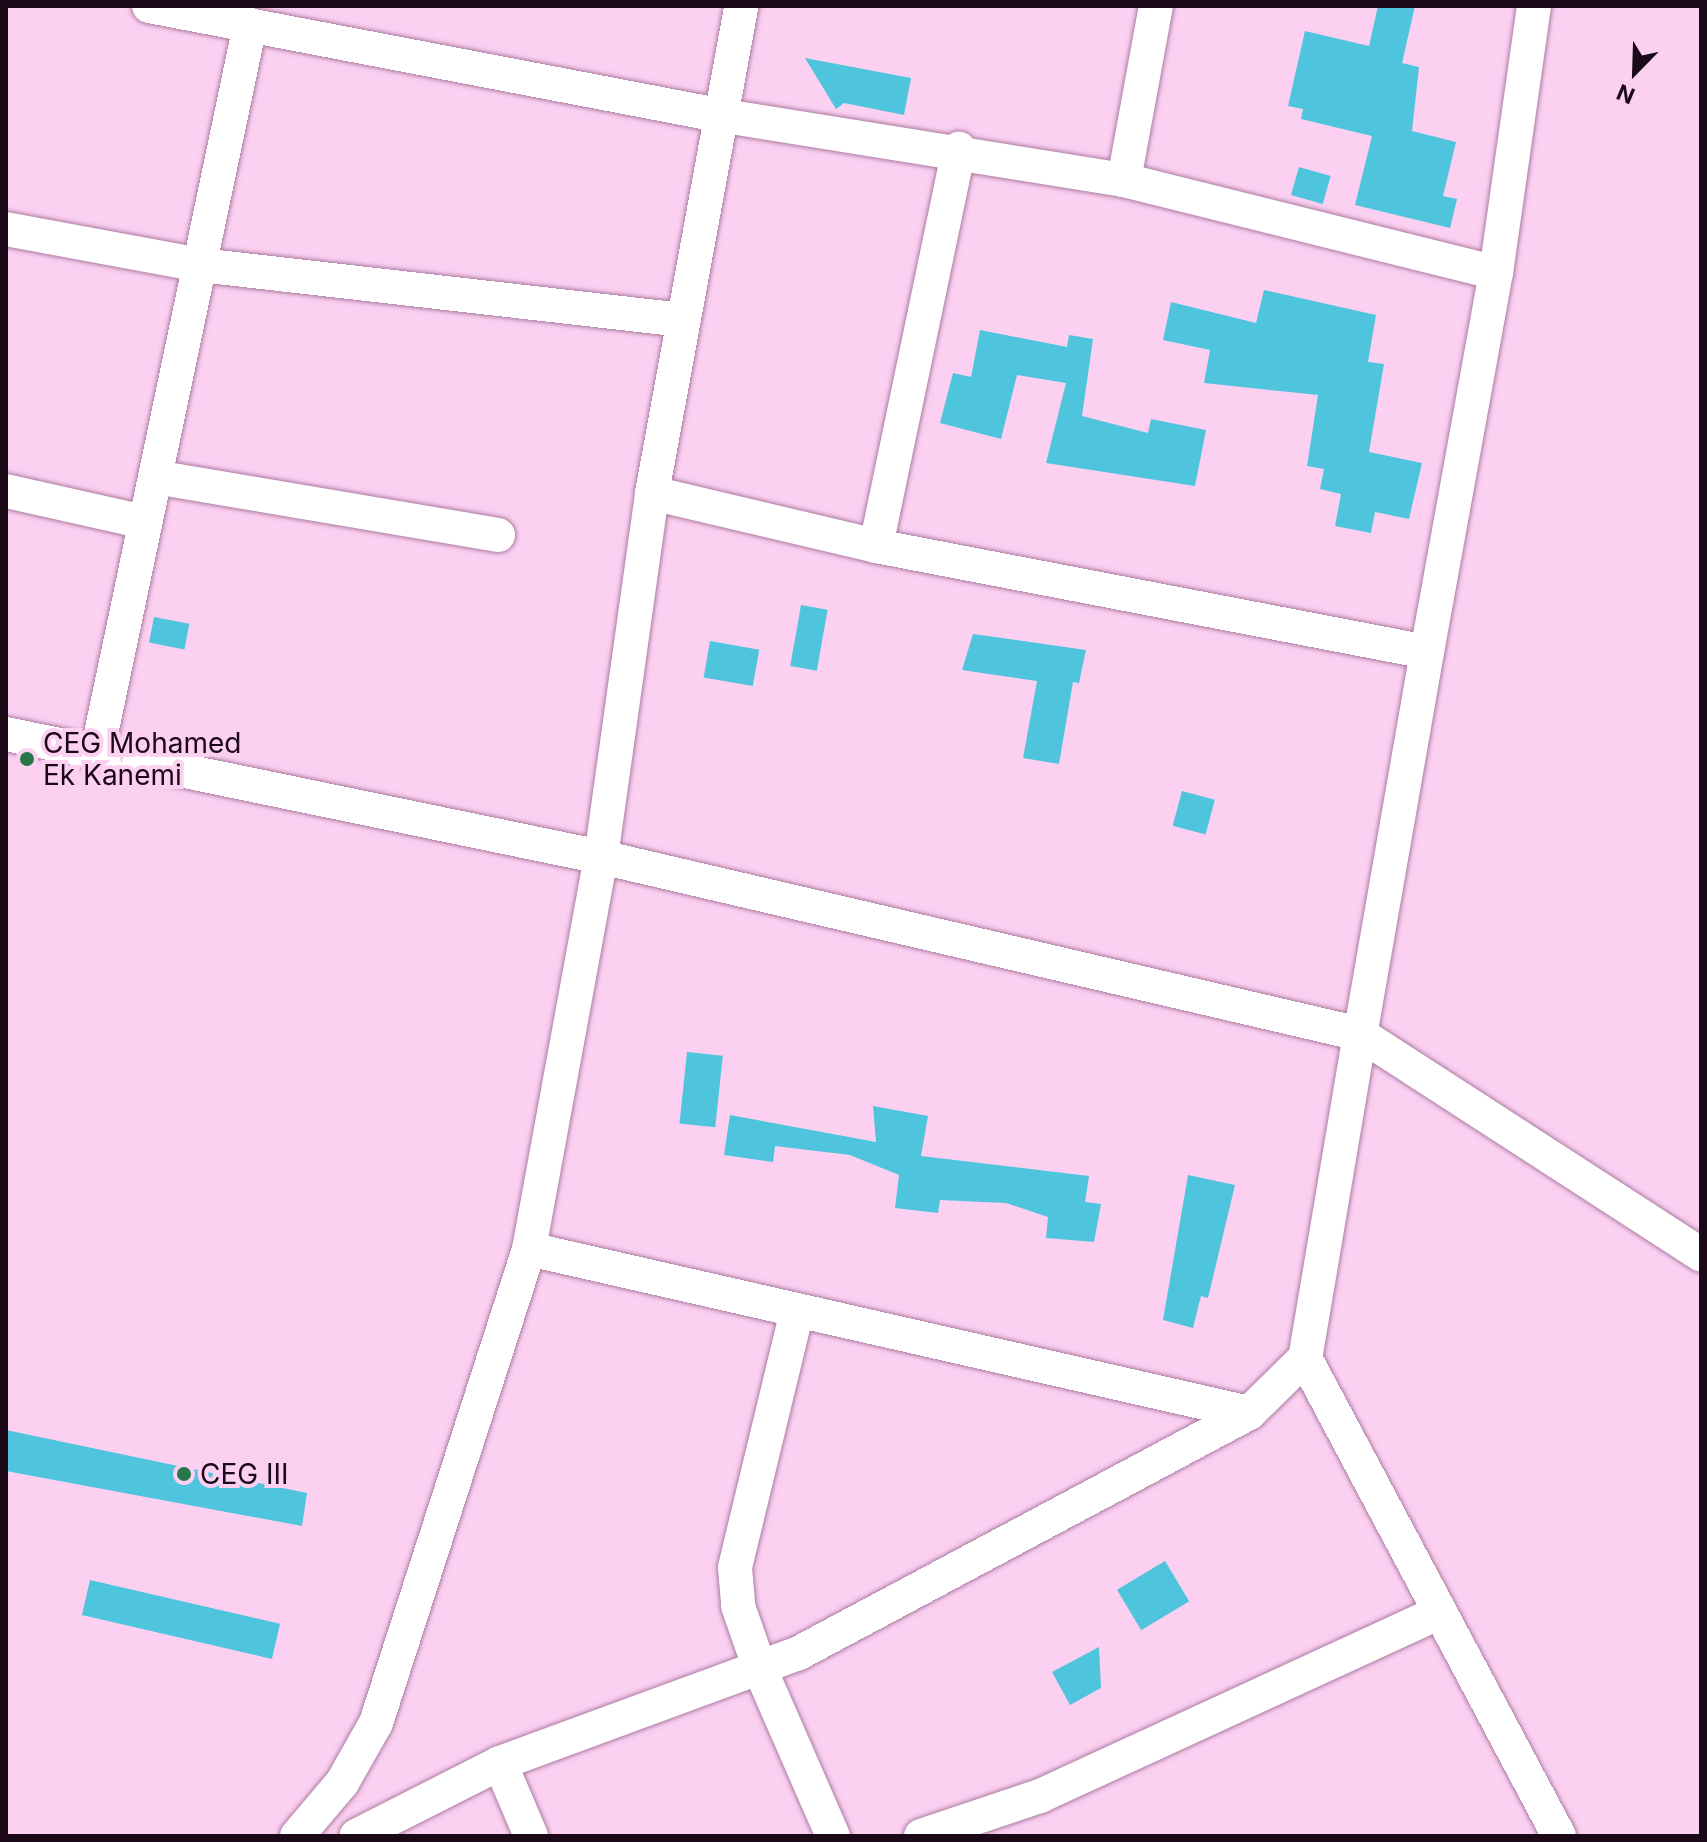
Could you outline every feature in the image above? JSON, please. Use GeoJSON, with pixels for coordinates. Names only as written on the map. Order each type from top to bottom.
{"type":"FeatureCollection","features":[{"type":"Feature","properties":{"kind":"street"},"geometry":{"type":"LineString","coordinates":[[149,6],[718,115],[959,149],[1124,180],[1496,273]]}},
{"type":"Feature","properties":{"kind":"street"},"geometry":{"type":"LineString","coordinates":[[297,1836],[342,1783],[376,1723],[529,1249],[601,857],[652,493],[718,115],[741,6]]}},
{"type":"Feature","properties":{"kind":"street"},"geometry":{"type":"LineString","coordinates":[[1124,180],[1156,6]]}},
{"type":"Feature","properties":{"kind":"street"},"geometry":{"type":"LineString","coordinates":[[356,1836],[500,1763],[760,1669],[1249,1413],[1305,1358],[1496,273],[1534,6]]}},
{"type":"Feature","properties":{"kind":"street"},"geometry":{"type":"LineString","coordinates":[[97,753],[250,25]]}},
{"type":"Feature","properties":{"kind":"street"},"geometry":{"type":"LineString","coordinates":[[876,546],[959,149]]}},
{"type":"Feature","properties":{"kind":"street"},"geometry":{"type":"LineString","coordinates":[[6,229],[200,265],[682,320]]}},
{"type":"Feature","properties":{"kind":"street"},"geometry":{"type":"LineString","coordinates":[[155,477],[498,535]]}},
{"type":"Feature","properties":{"kind":"street"},"geometry":{"type":"LineString","coordinates":[[6,491],[145,522]]}},
{"type":"Feature","properties":{"kind":"street"},"geometry":{"type":"LineString","coordinates":[[652,493],[876,546],[1427,652]]}},
{"type":"Feature","properties":{"kind":"street"},"geometry":{"type":"LineString","coordinates":[[6,734],[601,857],[1360,1034],[1701,1255]]}},
{"type":"Feature","properties":{"kind":"street"},"geometry":{"type":"LineString","coordinates":[[529,1249],[1249,1413]]}},
{"type":"Feature","properties":{"kind":"street"},"geometry":{"type":"LineString","coordinates":[[797,1311],[735,1568],[738,1606],[760,1669],[833,1836]]}},
{"type":"Feature","properties":{"kind":"street"},"geometry":{"type":"LineString","coordinates":[[1305,1358],[1437,1613],[1559,1836]]}},
{"type":"Feature","properties":{"kind":"street"},"geometry":{"type":"LineString","coordinates":[[921,1836],[1040,1796],[1437,1613]]}},
{"type":"Feature","properties":{"kind":"street"},"geometry":{"type":"LineString","coordinates":[[500,1763],[531,1836]]}},
{"type":"Feature","properties":{"kind":"building"},"geometry":{"type":"Polygon","coordinates":[[[1378,6],[1415,6],[1402,63],[1419,67],[1412,131],[1456,142],[1443,196],[1457,199],[1450,228],[1355,205],[1372,136],[1301,119],[1303,109],[1288,106],[1305,31],[1369,46],[1378,6]]]}},
{"type":"Feature","properties":{"kind":"building"},"geometry":{"type":"Polygon","coordinates":[[[805,58],[911,78],[904,115],[844,103],[836,109],[805,58]]]}},
{"type":"Feature","properties":{"kind":"building"},"geometry":{"type":"Polygon","coordinates":[[[1299,167],[1331,176],[1323,204],[1291,195],[1299,167]]]}},
{"type":"Feature","properties":{"kind":"building"},"geometry":{"type":"Polygon","coordinates":[[[1264,290],[1376,315],[1368,362],[1384,364],[1369,452],[1422,463],[1409,519],[1375,512],[1371,533],[1335,526],[1341,494],[1320,489],[1324,469],[1307,466],[1318,395],[1204,383],[1210,350],[1163,340],[1171,302],[1256,323],[1264,290]]]}},
{"type":"Feature","properties":{"kind":"building"},"geometry":{"type":"Polygon","coordinates":[[[980,330],[1067,347],[1069,335],[1093,339],[1082,416],[1148,433],[1151,419],[1206,430],[1195,486],[1046,463],[1066,383],[1017,375],[1001,439],[940,423],[953,373],[971,377],[980,330]]]}},
{"type":"Feature","properties":{"kind":"building"},"geometry":{"type":"Polygon","coordinates":[[[801,605],[828,610],[817,671],[790,666],[801,605]]]}},
{"type":"Feature","properties":{"kind":"building"},"geometry":{"type":"Polygon","coordinates":[[[154,617],[189,624],[184,649],[149,643],[154,617]]]}},
{"type":"Feature","properties":{"kind":"building"},"geometry":{"type":"Polygon","coordinates":[[[973,634],[1086,650],[1079,683],[1073,682],[1059,764],[1023,758],[1037,681],[962,670],[973,634]]]}},
{"type":"Feature","properties":{"kind":"building"},"geometry":{"type":"Polygon","coordinates":[[[710,641],[759,650],[753,686],[704,677],[710,641]]]}},
{"type":"Feature","properties":{"kind":"building"},"geometry":{"type":"Polygon","coordinates":[[[1182,791],[1215,800],[1206,835],[1173,826],[1182,791]]]}},
{"type":"Feature","properties":{"kind":"building"},"geometry":{"type":"Polygon","coordinates":[[[687,1052],[723,1056],[715,1127],[679,1124],[687,1052]]]}},
{"type":"Feature","properties":{"kind":"building"},"geometry":{"type":"Polygon","coordinates":[[[873,1106],[928,1116],[921,1156],[1089,1176],[1085,1202],[1101,1204],[1094,1242],[1046,1238],[1048,1217],[1006,1203],[940,1200],[938,1213],[895,1208],[899,1175],[850,1155],[775,1146],[773,1162],[724,1155],[730,1115],[876,1142],[873,1106]]]}},
{"type":"Feature","properties":{"kind":"building"},"geometry":{"type":"Polygon","coordinates":[[[1188,1175],[1235,1185],[1208,1298],[1201,1296],[1193,1328],[1163,1320],[1188,1175]]]}},
{"type":"Feature","properties":{"kind":"building"},"geometry":{"type":"Polygon","coordinates":[[[6,1430],[307,1493],[302,1526],[6,1471],[6,1430]]]}},
{"type":"Feature","properties":{"kind":"building"},"geometry":{"type":"Polygon","coordinates":[[[1165,1561],[1189,1601],[1141,1630],[1117,1590],[1165,1561]]]}},
{"type":"Feature","properties":{"kind":"building"},"geometry":{"type":"Polygon","coordinates":[[[90,1580],[280,1624],[272,1659],[82,1615],[90,1580]]]}},
{"type":"Feature","properties":{"kind":"building"},"geometry":{"type":"Polygon","coordinates":[[[1099,1647],[1101,1688],[1070,1705],[1052,1672],[1099,1647]]]}},
{"type":"Feature","properties":{"kind":"place","name":"CEG Mohamed Ek Kanemi"},"geometry":{"type":"Point","coordinates":[27,759]}},
{"type":"Feature","properties":{"kind":"place","name":"CEG III"},"geometry":{"type":"Point","coordinates":[184,1474]}}]}
